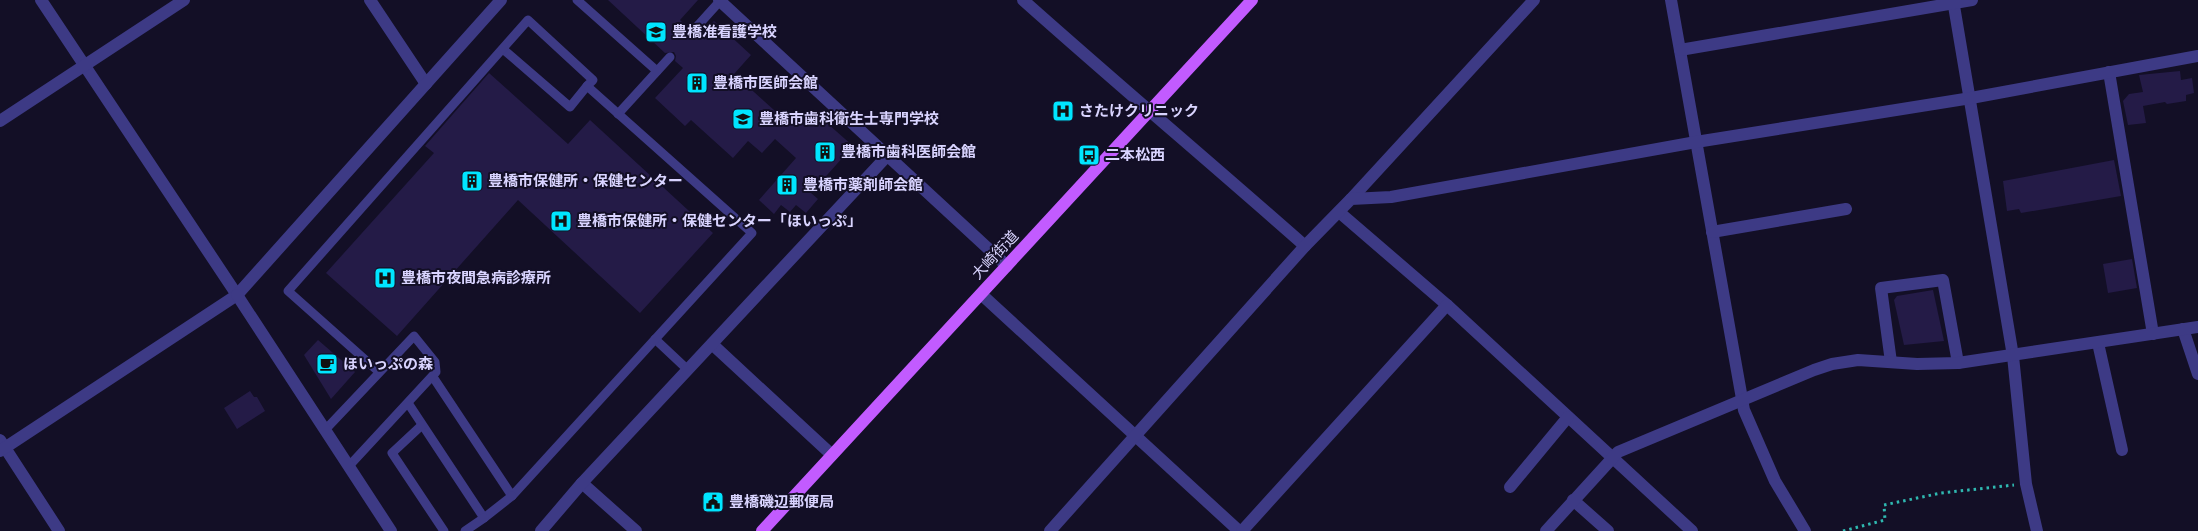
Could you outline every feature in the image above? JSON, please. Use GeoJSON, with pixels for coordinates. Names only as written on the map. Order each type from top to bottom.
{"type":"FeatureCollection","features":[{"type":"Feature","properties":{"kind":"main road","name":"大崎街道"},"geometry":{"type":"LineString","coordinates":[[762,531],[1252,0]]}},
{"type":"Feature","properties":{"kind":"street"},"geometry":{"type":"LineString","coordinates":[[41,0],[349,466],[388,530]]}},
{"type":"Feature","properties":{"kind":"street"},"geometry":{"type":"LineString","coordinates":[[0,121],[184,0]]}},
{"type":"Feature","properties":{"kind":"street"},"geometry":{"type":"LineString","coordinates":[[370,0],[426,84]]}},
{"type":"Feature","properties":{"kind":"street"},"geometry":{"type":"LineString","coordinates":[[59,531],[2,447],[237,295],[501,0]]}},
{"type":"Feature","properties":{"kind":"street"},"geometry":{"type":"LineString","coordinates":[[1023,0],[1305,246]]}},
{"type":"Feature","properties":{"kind":"street"},"geometry":{"type":"LineString","coordinates":[[1050,531],[1305,246],[1339,212],[1534,0]]}},
{"type":"Feature","properties":{"kind":"street"},"geometry":{"type":"LineString","coordinates":[[1671,0],[1742,401],[1775,481],[1804,531]]}},
{"type":"Feature","properties":{"kind":"street"},"geometry":{"type":"LineString","coordinates":[[1680,50],[1972,0]]}},
{"type":"Feature","properties":{"kind":"street"},"geometry":{"type":"LineString","coordinates":[[720,1],[1007,266]]}},
{"type":"Feature","properties":{"kind":"street"},"geometry":{"type":"LineString","coordinates":[[1954,2],[2013,356],[2026,484],[2037,531]]}},
{"type":"Feature","properties":{"kind":"street"},"geometry":{"type":"LineString","coordinates":[[1351,199],[1391,196],[1696,142],[1971,98],[2198,56]]}},
{"type":"Feature","properties":{"kind":"street"},"geometry":{"type":"LineString","coordinates":[[2109,72],[2153,334]]}},
{"type":"Feature","properties":{"kind":"street"},"geometry":{"type":"LineString","coordinates":[[541,531],[582,483],[888,155]]}},
{"type":"Feature","properties":{"kind":"street"},"geometry":{"type":"LineString","coordinates":[[1712,232],[1846,209]]}},
{"type":"Feature","properties":{"kind":"street"},"geometry":{"type":"LineString","coordinates":[[1339,212],[1447,305],[1692,531]]}},
{"type":"Feature","properties":{"kind":"street"},"geometry":{"type":"LineString","coordinates":[[1891,362],[1881,288],[1943,280],[1958,363]]}},
{"type":"Feature","properties":{"kind":"street"},"geometry":{"type":"LineString","coordinates":[[981,294],[1239,531]]}},
{"type":"Feature","properties":{"kind":"street"},"geometry":{"type":"LineString","coordinates":[[1242,531],[1447,305]]}},
{"type":"Feature","properties":{"kind":"street"},"geometry":{"type":"LineString","coordinates":[[1546,531],[1618,452],[1832,364],[1858,360],[1917,364],[1958,363],[2198,327]]}},
{"type":"Feature","properties":{"kind":"street"},"geometry":{"type":"LineString","coordinates":[[2184,329],[2198,374]]}},
{"type":"Feature","properties":{"kind":"street"},"geometry":{"type":"LineString","coordinates":[[2098,343],[2122,450]]}},
{"type":"Feature","properties":{"kind":"street"},"geometry":{"type":"LineString","coordinates":[[712,344],[832,454]]}},
{"type":"Feature","properties":{"kind":"street"},"geometry":{"type":"LineString","coordinates":[[1510,487],[1568,417]]}},
{"type":"Feature","properties":{"kind":"street"},"geometry":{"type":"LineString","coordinates":[[582,483],[636,531]]}},
{"type":"Feature","properties":{"kind":"street"},"geometry":{"type":"LineString","coordinates":[[1573,500],[1608,531]]}},
{"type":"Feature","properties":{"kind":"lane"},"geometry":{"type":"LineString","coordinates":[[577,0],[657,71]]}},
{"type":"Feature","properties":{"kind":"lane"},"geometry":{"type":"LineString","coordinates":[[692,32],[720,1]]}},
{"type":"Feature","properties":{"kind":"lane"},"geometry":{"type":"LineString","coordinates":[[379,372],[288,291],[528,20],[593,80],[570,107],[503,49]]}},
{"type":"Feature","properties":{"kind":"lane"},"geometry":{"type":"LineString","coordinates":[[618,114],[670,57]]}},
{"type":"Feature","properties":{"kind":"lane"},"geometry":{"type":"LineString","coordinates":[[465,531],[512,496],[752,233],[587,86]]}},
{"type":"Feature","properties":{"kind":"lane"},"geometry":{"type":"LineString","coordinates":[[325,430],[414,336],[435,362],[436,367],[433,377],[349,466]]}},
{"type":"Feature","properties":{"kind":"lane"},"geometry":{"type":"LineString","coordinates":[[654,339],[688,370]]}},
{"type":"Feature","properties":{"kind":"lane"},"geometry":{"type":"LineString","coordinates":[[433,377],[512,496]]}},
{"type":"Feature","properties":{"kind":"lane"},"geometry":{"type":"LineString","coordinates":[[408,403],[484,518]]}},
{"type":"Feature","properties":{"kind":"lane"},"geometry":{"type":"LineString","coordinates":[[422,425],[392,453],[444,531]]}},
{"type":"Feature","properties":{"kind":"path"},"geometry":{"type":"LineString","coordinates":[[1843,531],[1885,520],[1884,505],[1941,493],[2026,484]]}},
{"type":"Feature","properties":{"kind":"building"},"geometry":{"type":"Polygon","coordinates":[[[608,0],[698,0],[680,20],[688,28],[686,31],[687,36],[698,38],[714,21],[751,55],[734,74],[784,119],[786,117],[796,126],[811,109],[853,146],[811,193],[818,199],[806,213],[796,205],[790,212],[781,205],[774,214],[759,200],[796,158],[775,139],[762,153],[748,141],[733,158],[691,120],[685,126],[655,98],[683,68],[675,61],[676,56],[674,52],[665,53],[608,0]]]}},
{"type":"Feature","properties":{"kind":"building"},"geometry":{"type":"Polygon","coordinates":[[[2180,71],[2181,80],[2192,78],[2194,93],[2186,95],[2186,101],[2143,106],[2146,123],[2128,125],[2123,101],[2129,94],[2143,92],[2139,75],[2180,71]]]}},
{"type":"Feature","properties":{"kind":"building"},"geometry":{"type":"Polygon","coordinates":[[[489,73],[568,144],[590,120],[713,233],[640,313],[518,200],[397,336],[326,273],[434,153],[425,146],[489,73]]]}},
{"type":"Feature","properties":{"kind":"building"},"geometry":{"type":"Polygon","coordinates":[[[2114,160],[2121,196],[2021,213],[2019,209],[2007,211],[2003,181],[2114,160]]]}},
{"type":"Feature","properties":{"kind":"building"},"geometry":{"type":"Polygon","coordinates":[[[2132,259],[2137,288],[2108,293],[2103,264],[2132,259]]]}},
{"type":"Feature","properties":{"kind":"building"},"geometry":{"type":"Polygon","coordinates":[[[1933,290],[1944,341],[1904,345],[1894,300],[1897,296],[1933,290]]]}},
{"type":"Feature","properties":{"kind":"building","name":"ほいっぷの森"},"geometry":{"type":"Polygon","coordinates":[[[318,340],[355,372],[331,399],[304,355],[318,340]]]}},
{"type":"Feature","properties":{"kind":"building"},"geometry":{"type":"Polygon","coordinates":[[[250,391],[254,397],[257,397],[265,411],[237,429],[224,408],[250,391]]]}},
{"type":"Feature","properties":{"kind":"place","name":"豊橋准看護学校"},"geometry":{"type":"Point","coordinates":[656,32]}},
{"type":"Feature","properties":{"kind":"place","name":"豊橋市医師会館"},"geometry":{"type":"Point","coordinates":[697,83]}},
{"type":"Feature","properties":{"kind":"place","name":"さたけクリニック"},"geometry":{"type":"Point","coordinates":[1063,111]}},
{"type":"Feature","properties":{"kind":"place","name":"豊橋市歯科衛生士専門学校"},"geometry":{"type":"Point","coordinates":[743,119]}},
{"type":"Feature","properties":{"kind":"place","name":"豊橋市歯科医師会館"},"geometry":{"type":"Point","coordinates":[825,152]}},
{"type":"Feature","properties":{"kind":"place","name":"二本松西"},"geometry":{"type":"Point","coordinates":[1089,155]}},
{"type":"Feature","properties":{"kind":"place","name":"豊橋市保健所・保健センター"},"geometry":{"type":"Point","coordinates":[472,181]}},
{"type":"Feature","properties":{"kind":"place","name":"豊橋市薬剤師会館"},"geometry":{"type":"Point","coordinates":[787,185]}},
{"type":"Feature","properties":{"kind":"place","name":"豊橋市保健所・保健センター「ほいっぷ」"},"geometry":{"type":"Point","coordinates":[561,221]}},
{"type":"Feature","properties":{"kind":"place","name":"豊橋市夜間急病診療所"},"geometry":{"type":"Point","coordinates":[385,278]}},
{"type":"Feature","properties":{"kind":"place","name":"ほいっぷの森"},"geometry":{"type":"Point","coordinates":[327,364]}},
{"type":"Feature","properties":{"kind":"place","name":"豊橋磯辺郵便局"},"geometry":{"type":"Point","coordinates":[713,502]}}]}
